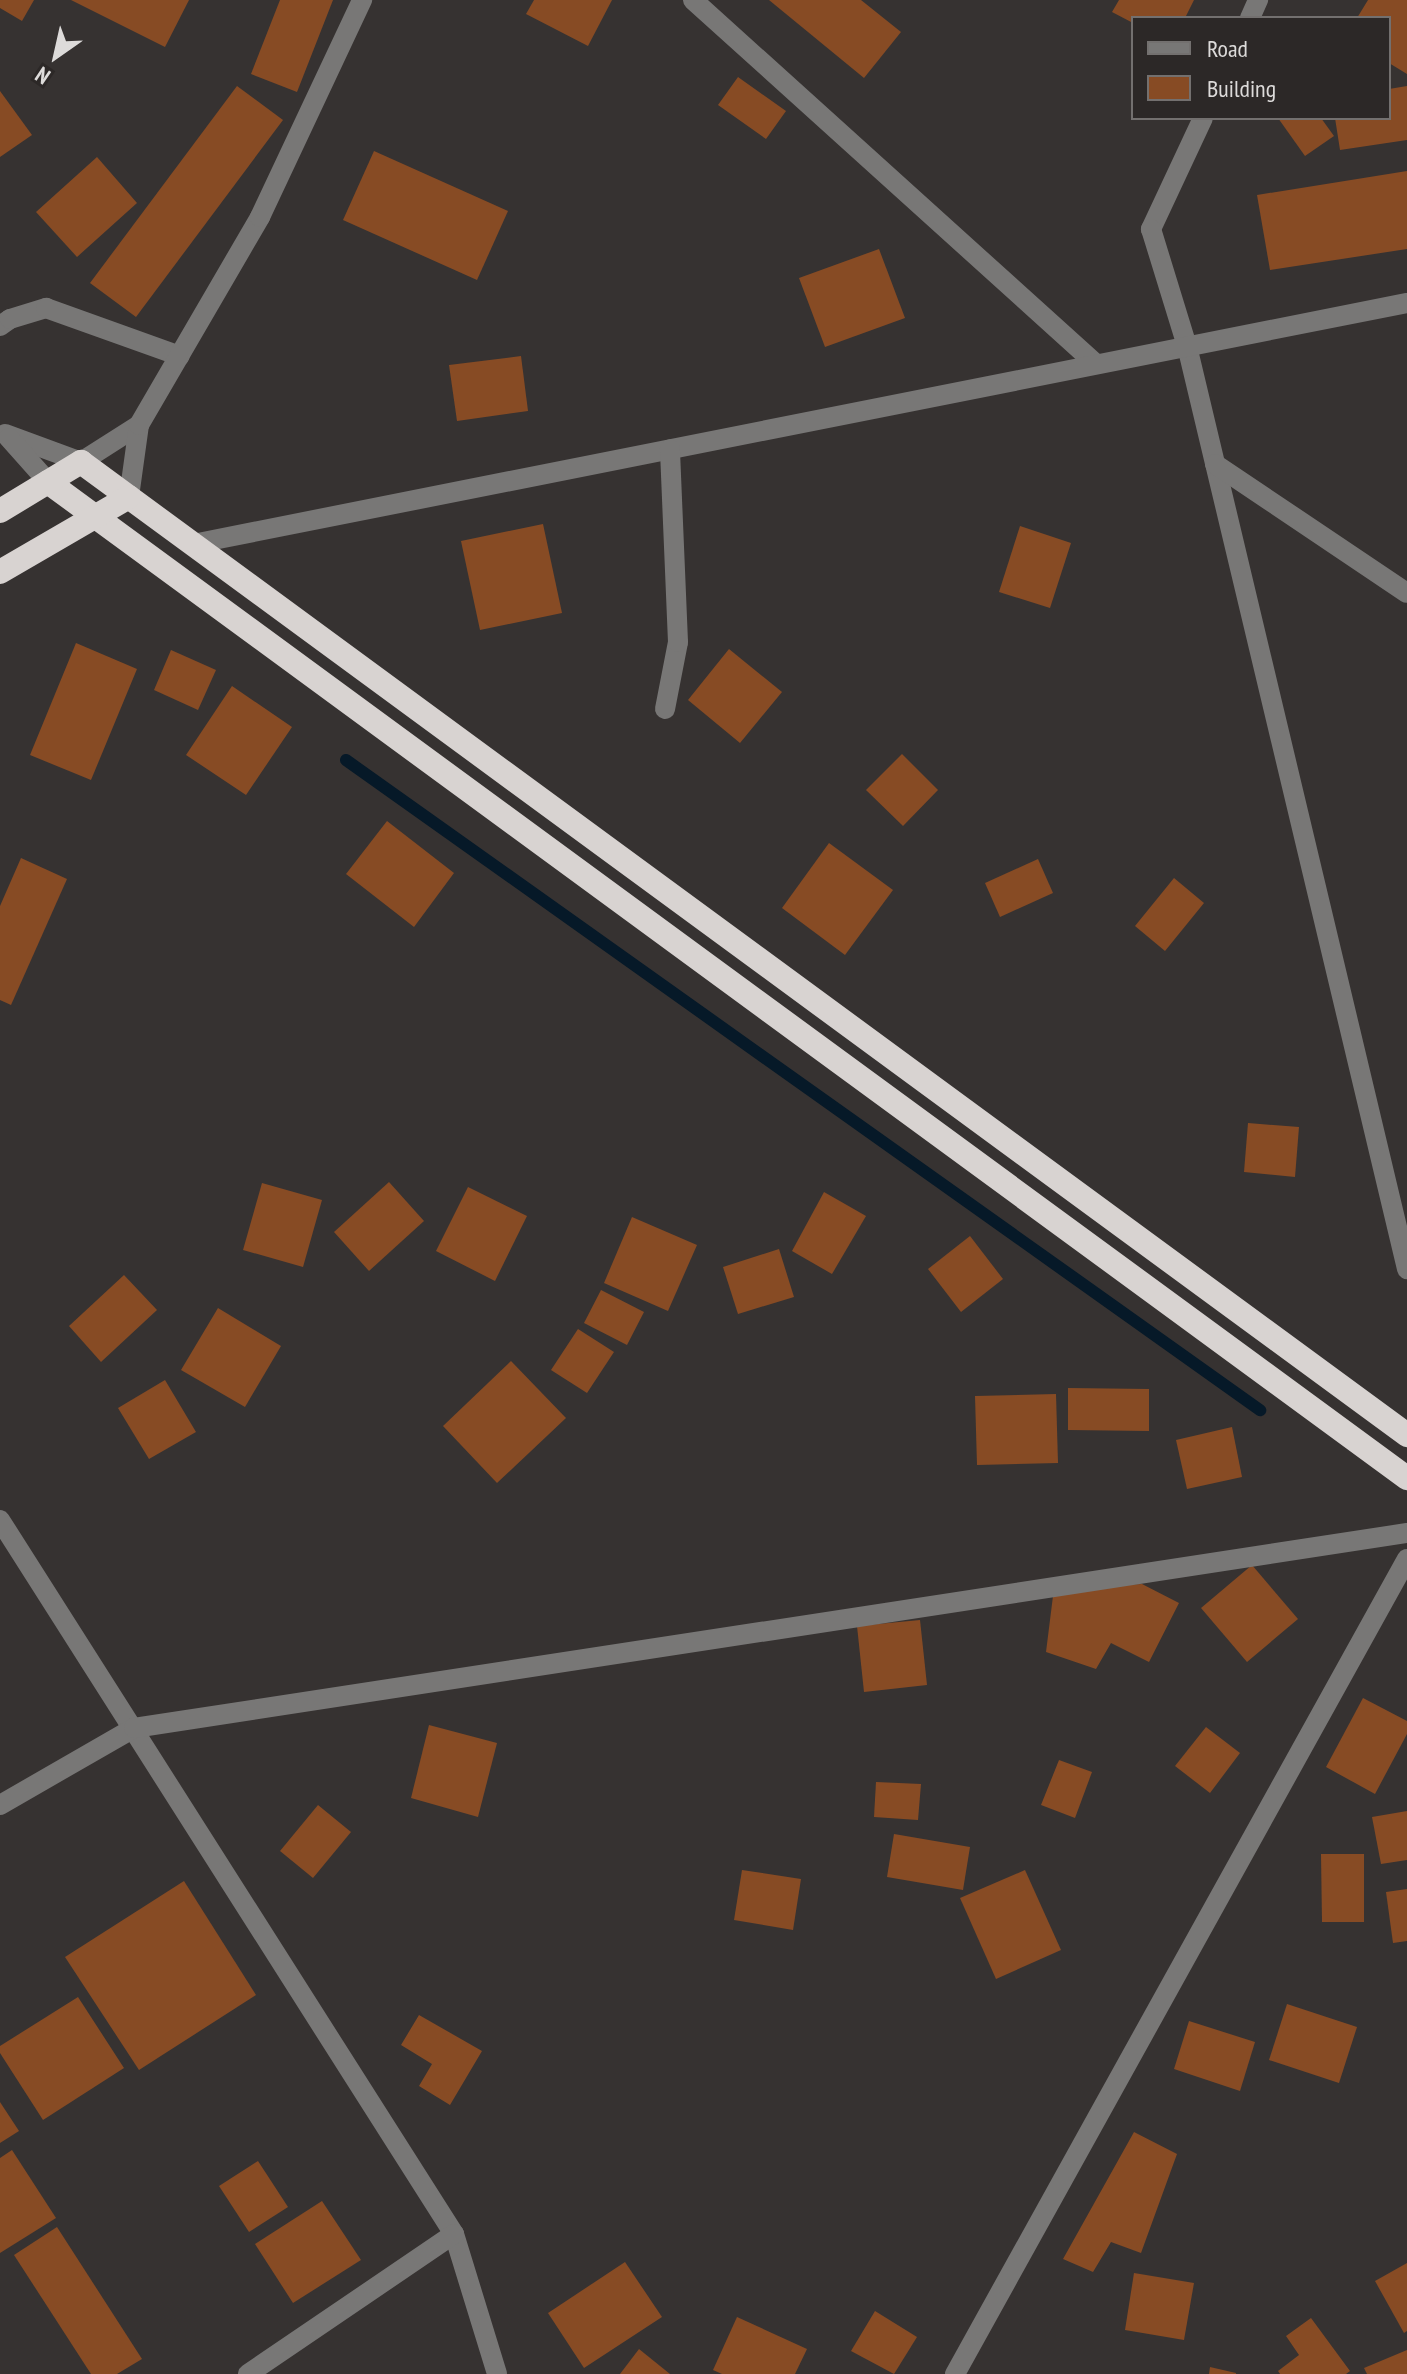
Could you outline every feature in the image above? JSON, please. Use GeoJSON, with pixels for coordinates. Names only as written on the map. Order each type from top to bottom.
{"type":"FeatureCollection","features":[{"type":"Feature","properties":{"kind":"highway"},"geometry":{"type":"LineString","coordinates":[[0,511],[81,462],[1407,1435]]}},
{"type":"Feature","properties":{"kind":"highway"},"geometry":{"type":"LineString","coordinates":[[48,482],[1407,1478]]}},
{"type":"Feature","properties":{"kind":"highway"},"geometry":{"type":"LineString","coordinates":[[0,572],[129,497]]}},
{"type":"Feature","properties":{"kind":"street"},"geometry":{"type":"LineString","coordinates":[[129,497],[139,425],[260,217],[362,0]]}},
{"type":"Feature","properties":{"kind":"street"},"geometry":{"type":"LineString","coordinates":[[693,0],[1096,364]]}},
{"type":"Feature","properties":{"kind":"street"},"geometry":{"type":"LineString","coordinates":[[1202,120],[1151,229],[1187,346],[1407,1269]]}},
{"type":"Feature","properties":{"kind":"street"},"geometry":{"type":"LineString","coordinates":[[193,544],[1407,303]]}},
{"type":"Feature","properties":{"kind":"street"},"geometry":{"type":"LineString","coordinates":[[0,326],[10,319],[46,308],[180,356]]}},
{"type":"Feature","properties":{"kind":"street"},"geometry":{"type":"LineString","coordinates":[[3,432],[81,462],[139,425]]}},
{"type":"Feature","properties":{"kind":"street"},"geometry":{"type":"LineString","coordinates":[[3,432],[48,482]]}},
{"type":"Feature","properties":{"kind":"street"},"geometry":{"type":"LineString","coordinates":[[665,709],[678,642],[670,449]]}},
{"type":"Feature","properties":{"kind":"street"},"geometry":{"type":"LineString","coordinates":[[1215,464],[1407,593]]}},
{"type":"Feature","properties":{"kind":"street"},"geometry":{"type":"LineString","coordinates":[[0,1520],[454,2234],[497,2374]]}},
{"type":"Feature","properties":{"kind":"street"},"geometry":{"type":"LineString","coordinates":[[0,1805],[134,1728],[1407,1533]]}},
{"type":"Feature","properties":{"kind":"street"},"geometry":{"type":"LineString","coordinates":[[955,2374],[1407,1559]]}},
{"type":"Feature","properties":{"kind":"street"},"geometry":{"type":"LineString","coordinates":[[248,2374],[454,2234]]}},
{"type":"Feature","properties":{"kind":"building"},"geometry":{"type":"Polygon","coordinates":[[[0,0],[34,0],[22,21],[0,8],[0,0]]]}},
{"type":"Feature","properties":{"kind":"building"},"geometry":{"type":"Polygon","coordinates":[[[71,0],[189,0],[165,47],[71,0]]]}},
{"type":"Feature","properties":{"kind":"building"},"geometry":{"type":"Polygon","coordinates":[[[280,0],[333,0],[297,92],[251,74],[280,0]]]}},
{"type":"Feature","properties":{"kind":"building"},"geometry":{"type":"Polygon","coordinates":[[[534,0],[612,0],[588,46],[526,14],[534,0]]]}},
{"type":"Feature","properties":{"kind":"building"},"geometry":{"type":"Polygon","coordinates":[[[769,0],[861,0],[901,32],[864,78],[769,0]]]}},
{"type":"Feature","properties":{"kind":"building"},"geometry":{"type":"Polygon","coordinates":[[[1119,0],[1194,0],[1186,16],[1131,16],[1131,22],[1112,12],[1119,0]]]}},
{"type":"Feature","properties":{"kind":"building"},"geometry":{"type":"Polygon","coordinates":[[[1368,0],[1407,0],[1407,74],[1391,64],[1391,16],[1358,16],[1368,0]]]}},
{"type":"Feature","properties":{"kind":"building"},"geometry":{"type":"Polygon","coordinates":[[[738,77],[786,111],[766,139],[718,105],[738,77]]]}},
{"type":"Feature","properties":{"kind":"building"},"geometry":{"type":"Polygon","coordinates":[[[237,86],[283,120],[136,317],[90,283],[237,86]]]}},
{"type":"Feature","properties":{"kind":"building"},"geometry":{"type":"Polygon","coordinates":[[[1407,86],[1407,140],[1340,150],[1335,120],[1391,120],[1391,89],[1407,86]]]}},
{"type":"Feature","properties":{"kind":"building"},"geometry":{"type":"Polygon","coordinates":[[[0,91],[32,135],[0,157],[0,91]]]}},
{"type":"Feature","properties":{"kind":"building"},"geometry":{"type":"Polygon","coordinates":[[[1279,120],[1322,120],[1334,136],[1305,156],[1279,120]]]}},
{"type":"Feature","properties":{"kind":"building"},"geometry":{"type":"Polygon","coordinates":[[[374,151],[508,211],[477,280],[343,220],[374,151]]]}},
{"type":"Feature","properties":{"kind":"building"},"geometry":{"type":"Polygon","coordinates":[[[97,157],[137,203],[77,257],[36,212],[97,157]]]}},
{"type":"Feature","properties":{"kind":"building"},"geometry":{"type":"Polygon","coordinates":[[[1407,171],[1407,249],[1270,270],[1257,195],[1407,171]]]}},
{"type":"Feature","properties":{"kind":"building"},"geometry":{"type":"Polygon","coordinates":[[[879,249],[905,318],[825,347],[799,278],[879,249]]]}},
{"type":"Feature","properties":{"kind":"building"},"geometry":{"type":"Polygon","coordinates":[[[521,356],[528,411],[457,421],[449,365],[521,356]]]}},
{"type":"Feature","properties":{"kind":"building"},"geometry":{"type":"Polygon","coordinates":[[[543,524],[562,613],[480,630],[461,541],[543,524]]]}},
{"type":"Feature","properties":{"kind":"building"},"geometry":{"type":"Polygon","coordinates":[[[1020,526],[1071,543],[1050,608],[999,592],[1020,526]]]}},
{"type":"Feature","properties":{"kind":"building"},"geometry":{"type":"Polygon","coordinates":[[[76,643],[137,669],[91,780],[30,755],[76,643]]]}},
{"type":"Feature","properties":{"kind":"building"},"geometry":{"type":"Polygon","coordinates":[[[729,649],[782,692],[740,743],[688,700],[729,649]]]}},
{"type":"Feature","properties":{"kind":"building"},"geometry":{"type":"Polygon","coordinates":[[[171,650],[216,670],[198,710],[154,690],[171,650]]]}},
{"type":"Feature","properties":{"kind":"building"},"geometry":{"type":"Polygon","coordinates":[[[232,686],[292,727],[246,795],[186,755],[232,686]]]}},
{"type":"Feature","properties":{"kind":"building"},"geometry":{"type":"Polygon","coordinates":[[[902,754],[938,790],[903,826],[866,790],[902,754]]]}},
{"type":"Feature","properties":{"kind":"building"},"geometry":{"type":"Polygon","coordinates":[[[387,821],[454,873],[414,927],[346,874],[387,821]]]}},
{"type":"Feature","properties":{"kind":"building"},"geometry":{"type":"Polygon","coordinates":[[[829,843],[893,890],[845,955],[782,908],[829,843]]]}},
{"type":"Feature","properties":{"kind":"building"},"geometry":{"type":"Polygon","coordinates":[[[21,858],[67,879],[11,1005],[0,1000],[0,906],[21,858]]]}},
{"type":"Feature","properties":{"kind":"building"},"geometry":{"type":"Polygon","coordinates":[[[1038,859],[1053,893],[1000,917],[985,883],[1038,859]]]}},
{"type":"Feature","properties":{"kind":"building"},"geometry":{"type":"Polygon","coordinates":[[[1174,878],[1204,903],[1165,951],[1135,926],[1174,878]]]}},
{"type":"Feature","properties":{"kind":"building"},"geometry":{"type":"Polygon","coordinates":[[[1248,1123],[1299,1127],[1295,1177],[1244,1172],[1248,1123]]]}},
{"type":"Feature","properties":{"kind":"building"},"geometry":{"type":"Polygon","coordinates":[[[389,1182],[424,1221],[369,1271],[334,1232],[389,1182]]]}},
{"type":"Feature","properties":{"kind":"building"},"geometry":{"type":"Polygon","coordinates":[[[262,1183],[322,1200],[303,1267],[243,1250],[262,1183]]]}},
{"type":"Feature","properties":{"kind":"building"},"geometry":{"type":"Polygon","coordinates":[[[468,1187],[527,1216],[495,1281],[436,1251],[468,1187]]]}},
{"type":"Feature","properties":{"kind":"building"},"geometry":{"type":"Polygon","coordinates":[[[824,1192],[866,1216],[832,1274],[792,1251],[824,1192]]]}},
{"type":"Feature","properties":{"kind":"building"},"geometry":{"type":"Polygon","coordinates":[[[632,1217],[697,1245],[668,1311],[604,1283],[632,1217]]]}},
{"type":"Feature","properties":{"kind":"building"},"geometry":{"type":"Polygon","coordinates":[[[970,1236],[1003,1279],[961,1312],[928,1269],[970,1236]]]}},
{"type":"Feature","properties":{"kind":"building"},"geometry":{"type":"Polygon","coordinates":[[[779,1249],[794,1297],[738,1314],[723,1267],[779,1249]]]}},
{"type":"Feature","properties":{"kind":"building"},"geometry":{"type":"Polygon","coordinates":[[[124,1275],[157,1310],[101,1362],[69,1326],[124,1275]]]}},
{"type":"Feature","properties":{"kind":"building"},"geometry":{"type":"Polygon","coordinates":[[[601,1290],[644,1312],[627,1345],[584,1323],[601,1290]]]}},
{"type":"Feature","properties":{"kind":"building"},"geometry":{"type":"Polygon","coordinates":[[[218,1308],[281,1346],[245,1407],[181,1370],[218,1308]]]}},
{"type":"Feature","properties":{"kind":"building"},"geometry":{"type":"Polygon","coordinates":[[[578,1329],[614,1352],[587,1393],[551,1370],[578,1329]]]}},
{"type":"Feature","properties":{"kind":"building"},"geometry":{"type":"Polygon","coordinates":[[[511,1361],[566,1418],[497,1483],[443,1426],[511,1361]]]}},
{"type":"Feature","properties":{"kind":"building"},"geometry":{"type":"Polygon","coordinates":[[[165,1380],[196,1432],[149,1459],[118,1408],[165,1380]]]}},
{"type":"Feature","properties":{"kind":"building"},"geometry":{"type":"Polygon","coordinates":[[[1068,1388],[1149,1389],[1149,1431],[1068,1430],[1068,1388]]]}},
{"type":"Feature","properties":{"kind":"building"},"geometry":{"type":"Polygon","coordinates":[[[1056,1394],[1058,1463],[977,1465],[975,1396],[1056,1394]]]}},
{"type":"Feature","properties":{"kind":"building"},"geometry":{"type":"Polygon","coordinates":[[[1232,1427],[1242,1477],[1187,1489],[1176,1440],[1232,1427]]]}},
{"type":"Feature","properties":{"kind":"building"},"geometry":{"type":"Polygon","coordinates":[[[1252,1565],[1298,1619],[1247,1662],[1201,1608],[1252,1565]]]}},
{"type":"Feature","properties":{"kind":"building"},"geometry":{"type":"Polygon","coordinates":[[[1142,1584],[1179,1603],[1149,1662],[1111,1643],[1096,1669],[1046,1652],[1054,1588],[1142,1584]]]}},
{"type":"Feature","properties":{"kind":"building"},"geometry":{"type":"Polygon","coordinates":[[[920,1620],[927,1685],[864,1692],[857,1626],[920,1620]]]}},
{"type":"Feature","properties":{"kind":"building"},"geometry":{"type":"Polygon","coordinates":[[[1363,1698],[1407,1721],[1407,1734],[1375,1794],[1326,1767],[1363,1698]]]}},
{"type":"Feature","properties":{"kind":"building"},"geometry":{"type":"Polygon","coordinates":[[[429,1725],[497,1743],[478,1817],[411,1798],[429,1725]]]}},
{"type":"Feature","properties":{"kind":"building"},"geometry":{"type":"Polygon","coordinates":[[[1206,1727],[1240,1753],[1210,1793],[1175,1766],[1206,1727]]]}},
{"type":"Feature","properties":{"kind":"building"},"geometry":{"type":"Polygon","coordinates":[[[1059,1760],[1092,1772],[1075,1818],[1041,1805],[1059,1760]]]}},
{"type":"Feature","properties":{"kind":"building"},"geometry":{"type":"Polygon","coordinates":[[[876,1782],[921,1784],[918,1820],[874,1817],[876,1782]]]}},
{"type":"Feature","properties":{"kind":"building"},"geometry":{"type":"Polygon","coordinates":[[[318,1805],[351,1832],[313,1878],[280,1851],[318,1805]]]}},
{"type":"Feature","properties":{"kind":"building"},"geometry":{"type":"Polygon","coordinates":[[[1407,1811],[1407,1860],[1381,1864],[1372,1817],[1407,1811]]]}},
{"type":"Feature","properties":{"kind":"building"},"geometry":{"type":"Polygon","coordinates":[[[894,1834],[970,1847],[963,1890],[887,1877],[894,1834]]]}},
{"type":"Feature","properties":{"kind":"building"},"geometry":{"type":"Polygon","coordinates":[[[1321,1854],[1364,1854],[1364,1922],[1322,1922],[1321,1854]]]}},
{"type":"Feature","properties":{"kind":"building"},"geometry":{"type":"Polygon","coordinates":[[[742,1870],[801,1879],[793,1930],[734,1920],[742,1870]]]}},
{"type":"Feature","properties":{"kind":"building"},"geometry":{"type":"Polygon","coordinates":[[[1025,1870],[1061,1950],[996,1979],[960,1898],[1025,1870]]]}},
{"type":"Feature","properties":{"kind":"building"},"geometry":{"type":"Polygon","coordinates":[[[184,1881],[256,1995],[139,2070],[65,1957],[184,1881]]]}},
{"type":"Feature","properties":{"kind":"building"},"geometry":{"type":"Polygon","coordinates":[[[1407,1889],[1407,1941],[1393,1943],[1386,1892],[1407,1889]]]}},
{"type":"Feature","properties":{"kind":"building"},"geometry":{"type":"Polygon","coordinates":[[[78,1997],[124,2068],[43,2120],[0,2053],[0,2046],[78,1997]]]}},
{"type":"Feature","properties":{"kind":"building"},"geometry":{"type":"Polygon","coordinates":[[[1287,2004],[1357,2027],[1339,2083],[1269,2060],[1287,2004]]]}},
{"type":"Feature","properties":{"kind":"building"},"geometry":{"type":"Polygon","coordinates":[[[419,2015],[482,2051],[450,2105],[419,2086],[432,2064],[401,2045],[419,2015]]]}},
{"type":"Feature","properties":{"kind":"building"},"geometry":{"type":"Polygon","coordinates":[[[1189,2021],[1255,2042],[1240,2091],[1174,2069],[1189,2021]]]}},
{"type":"Feature","properties":{"kind":"building"},"geometry":{"type":"Polygon","coordinates":[[[0,2102],[19,2131],[0,2143],[0,2102]]]}},
{"type":"Feature","properties":{"kind":"building"},"geometry":{"type":"Polygon","coordinates":[[[1134,2132],[1177,2154],[1141,2253],[1111,2242],[1093,2272],[1063,2259],[1134,2132]]]}},
{"type":"Feature","properties":{"kind":"building"},"geometry":{"type":"Polygon","coordinates":[[[12,2150],[56,2218],[0,2253],[0,2158],[12,2150]]]}},
{"type":"Feature","properties":{"kind":"building"},"geometry":{"type":"Polygon","coordinates":[[[258,2161],[288,2207],[249,2232],[219,2186],[258,2161]]]}},
{"type":"Feature","properties":{"kind":"building"},"geometry":{"type":"Polygon","coordinates":[[[322,2201],[361,2260],[293,2303],[255,2244],[322,2201]]]}},
{"type":"Feature","properties":{"kind":"building"},"geometry":{"type":"Polygon","coordinates":[[[57,2227],[142,2359],[117,2374],[91,2374],[14,2255],[57,2227]]]}},
{"type":"Feature","properties":{"kind":"building"},"geometry":{"type":"Polygon","coordinates":[[[625,2262],[662,2317],[584,2368],[548,2313],[625,2262]]]}},
{"type":"Feature","properties":{"kind":"building"},"geometry":{"type":"Polygon","coordinates":[[[1407,2263],[1407,2331],[1404,2333],[1375,2281],[1407,2263]]]}},
{"type":"Feature","properties":{"kind":"building"},"geometry":{"type":"Polygon","coordinates":[[[1134,2273],[1194,2283],[1184,2340],[1125,2330],[1134,2273]]]}},
{"type":"Feature","properties":{"kind":"building"},"geometry":{"type":"Polygon","coordinates":[[[875,2311],[917,2337],[894,2374],[851,2351],[875,2311]]]}},
{"type":"Feature","properties":{"kind":"building"},"geometry":{"type":"Polygon","coordinates":[[[737,2317],[807,2349],[795,2374],[722,2374],[713,2370],[737,2317]]]}},
{"type":"Feature","properties":{"kind":"building"},"geometry":{"type":"Polygon","coordinates":[[[1311,2318],[1350,2371],[1346,2374],[1280,2374],[1278,2371],[1299,2355],[1286,2336],[1311,2318]]]}},
{"type":"Feature","properties":{"kind":"building"},"geometry":{"type":"Polygon","coordinates":[[[639,2349],[670,2374],[620,2374],[639,2349]]]}},
{"type":"Feature","properties":{"kind":"building"},"geometry":{"type":"Polygon","coordinates":[[[1407,2350],[1407,2374],[1367,2374],[1364,2368],[1407,2350]]]}},
{"type":"Feature","properties":{"kind":"building"},"geometry":{"type":"Polygon","coordinates":[[[1210,2367],[1236,2373],[1236,2374],[1209,2374],[1210,2367]]]}},
{"type":"Feature","properties":{"kind":"waterway"},"geometry":{"type":"LineString","coordinates":[[346,760],[1260,1410]]}}]}
